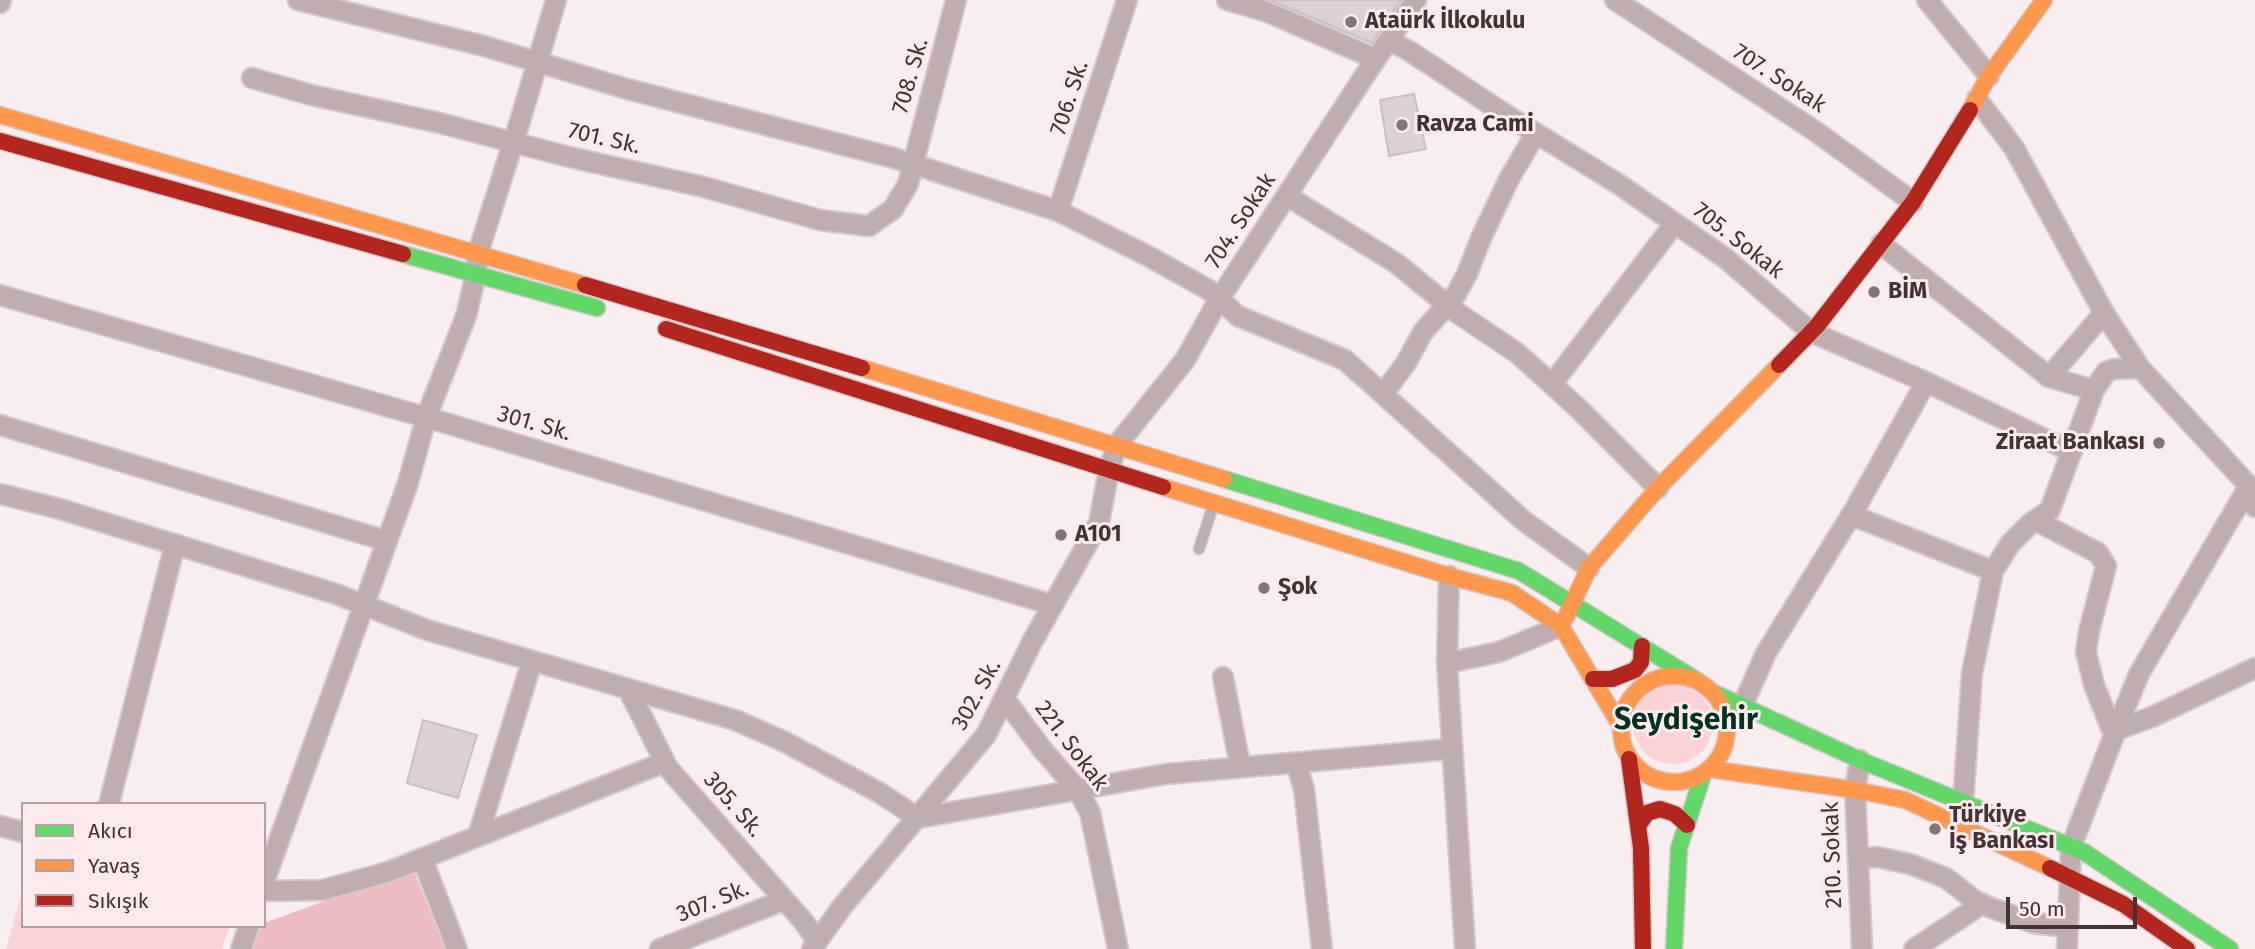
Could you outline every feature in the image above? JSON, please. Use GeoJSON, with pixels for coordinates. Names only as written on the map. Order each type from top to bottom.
{"type":"FeatureCollection","features":[{"type":"Feature","properties":{"kind":"main road"},"geometry":{"type":"LineString","coordinates":[[1561,626],[1589,568],[1658,488],[1811,332],[1881,244],[1913,202],[1978,99],[1989,76],[2044,0]]}},
{"type":"Feature","properties":{"kind":"main road"},"geometry":{"type":"LineString","coordinates":[[0,116],[478,253],[1117,445],[1519,571],[1574,603],[1712,692],[1860,760],[2084,852],[2230,949]]}},
{"type":"Feature","properties":{"kind":"main road"},"geometry":{"type":"LineString","coordinates":[[0,141],[615,313]]}},
{"type":"Feature","properties":{"kind":"main road"},"geometry":{"type":"LineString","coordinates":[[653,325],[935,416],[1449,576],[1512,593],[1561,626],[1620,725]]}},
{"type":"Feature","properties":{"kind":"main road"},"geometry":{"type":"LineString","coordinates":[[1593,679],[1612,679],[1635,670],[1641,662],[1642,646]]}},
{"type":"Feature","properties":{"kind":"main road"},"geometry":{"type":"LineString","coordinates":[[1643,949],[1641,848],[1629,759],[1622,743],[1620,725],[1624,708],[1634,693],[1648,682],[1664,676],[1681,676],[1698,681]]}},
{"type":"Feature","properties":{"kind":"main road"},"geometry":{"type":"LineString","coordinates":[[1674,949],[1679,848],[1706,772],[1721,755],[1727,731],[1722,706],[1712,692]]}},
{"type":"Feature","properties":{"kind":"main road"},"geometry":{"type":"LineString","coordinates":[[1629,759],[1641,771],[1655,779],[1671,783],[1688,781],[1706,772],[1855,790],[1905,800],[2123,904],[2187,949]]}},
{"type":"Feature","properties":{"kind":"main road"},"geometry":{"type":"LineString","coordinates":[[1638,826],[1647,813],[1660,809],[1675,814],[1687,825]]}},
{"type":"Feature","properties":{"kind":"street"},"geometry":{"type":"LineString","coordinates":[[298,0],[484,46],[627,89],[913,164],[1058,211],[1209,290],[1218,301],[1238,316],[1345,360],[1524,521],[1589,568]]}},
{"type":"Feature","properties":{"kind":"street"},"geometry":{"type":"LineString","coordinates":[[266,876],[408,483],[426,418],[466,316],[478,253],[556,0]]}},
{"type":"Feature","properties":{"kind":"street","name":"708. Sk."},"geometry":{"type":"LineString","coordinates":[[913,164],[956,0]]}},
{"type":"Feature","properties":{"kind":"street","name":"706. Sk."},"geometry":{"type":"LineString","coordinates":[[1058,211],[1128,0]]}},
{"type":"Feature","properties":{"kind":"street"},"geometry":{"type":"LineString","coordinates":[[1227,0],[1265,11],[1376,59]]}},
{"type":"Feature","properties":{"kind":"street","name":"704. Sokak"},"geometry":{"type":"LineString","coordinates":[[1109,469],[1117,445],[1185,360],[1218,301],[1416,0]]}},
{"type":"Feature","properties":{"kind":"street","name":"707. Sokak"},"geometry":{"type":"LineString","coordinates":[[1615,0],[1815,131],[1913,202]]}},
{"type":"Feature","properties":{"kind":"street"},"geometry":{"type":"LineString","coordinates":[[1927,0],[1989,76]]}},
{"type":"Feature","properties":{"kind":"street","name":"705. Sokak"},"geometry":{"type":"LineString","coordinates":[[1389,40],[1620,185],[1726,258],[1811,332],[1926,382],[2072,452]]}},
{"type":"Feature","properties":{"kind":"street","name":"701. Sk."},"geometry":{"type":"LineString","coordinates":[[252,78],[312,95],[514,141],[569,157],[704,187],[820,220],[869,226],[893,209],[908,184],[913,164]]}},
{"type":"Feature","properties":{"kind":"street"},"geometry":{"type":"LineString","coordinates":[[1978,99],[2014,148],[2104,313],[2140,368],[2249,486],[2255,507]]}},
{"type":"Feature","properties":{"kind":"street"},"geometry":{"type":"LineString","coordinates":[[1383,394],[1406,363],[1423,332],[1447,305],[1467,274],[1509,178],[1536,133]]}},
{"type":"Feature","properties":{"kind":"street"},"geometry":{"type":"LineString","coordinates":[[1287,196],[1396,264],[1447,305],[1517,353],[1658,488]]}},
{"type":"Feature","properties":{"kind":"street"},"geometry":{"type":"LineString","coordinates":[[1552,384],[1675,223]]}},
{"type":"Feature","properties":{"kind":"street"},"geometry":{"type":"LineString","coordinates":[[1881,244],[2049,377],[2094,390]]}},
{"type":"Feature","properties":{"kind":"street","name":"301. Sk."},"geometry":{"type":"LineString","coordinates":[[0,295],[426,418],[1053,606]]}},
{"type":"Feature","properties":{"kind":"street"},"geometry":{"type":"LineString","coordinates":[[2049,377],[2104,313]]}},
{"type":"Feature","properties":{"kind":"street"},"geometry":{"type":"LineString","coordinates":[[1963,802],[1972,673],[1993,570],[2010,544],[2050,510],[2094,390],[2106,372],[2140,368]]}},
{"type":"Feature","properties":{"kind":"street"},"geometry":{"type":"LineString","coordinates":[[1742,706],[1766,653],[1851,515],[1926,382]]}},
{"type":"Feature","properties":{"kind":"street"},"geometry":{"type":"LineString","coordinates":[[0,425],[387,541]]}},
{"type":"Feature","properties":{"kind":"street","name":"302. Sk."},"geometry":{"type":"LineString","coordinates":[[815,945],[841,908],[986,735],[1099,523],[1109,469]]}},
{"type":"Feature","properties":{"kind":"street"},"geometry":{"type":"LineString","coordinates":[[2067,949],[2071,847],[2116,730],[2139,674],[2249,486]]}},
{"type":"Feature","properties":{"kind":"street"},"geometry":{"type":"LineString","coordinates":[[0,494],[60,509],[336,594],[426,630],[735,720],[783,741],[880,793],[918,818],[1166,774],[1451,747]]}},
{"type":"Feature","properties":{"kind":"street"},"geometry":{"type":"LineString","coordinates":[[1851,515],[1993,570]]}},
{"type":"Feature","properties":{"kind":"street"},"geometry":{"type":"LineString","coordinates":[[2035,520],[2098,553],[2106,566],[2086,653],[2094,685],[2111,728],[2116,730],[2152,717],[2255,668]]}},
{"type":"Feature","properties":{"kind":"street"},"geometry":{"type":"LineString","coordinates":[[110,802],[175,544]]}},
{"type":"Feature","properties":{"kind":"street"},"geometry":{"type":"LineString","coordinates":[[1449,576],[1447,663],[1465,949]]}},
{"type":"Feature","properties":{"kind":"street"},"geometry":{"type":"LineString","coordinates":[[1447,663],[1499,652],[1561,626]]}},
{"type":"Feature","properties":{"kind":"street"},"geometry":{"type":"LineString","coordinates":[[478,836],[532,661]]}},
{"type":"Feature","properties":{"kind":"street"},"geometry":{"type":"LineString","coordinates":[[1223,677],[1239,760]]}},
{"type":"Feature","properties":{"kind":"street","name":"305. Sk."},"geometry":{"type":"LineString","coordinates":[[628,690],[665,762],[784,900],[815,945]]}},
{"type":"Feature","properties":{"kind":"street","name":"221. Sokak"},"geometry":{"type":"LineString","coordinates":[[1004,698],[1042,750],[1077,789],[1090,812],[1118,949]]}},
{"type":"Feature","properties":{"kind":"street"},"geometry":{"type":"LineString","coordinates":[[1077,789],[1091,780],[1123,773],[1239,760],[1451,747]]}},
{"type":"Feature","properties":{"kind":"street","name":"210. Sokak"},"geometry":{"type":"LineString","coordinates":[[1860,760],[1855,790],[1862,949]]}},
{"type":"Feature","properties":{"kind":"street"},"geometry":{"type":"LineString","coordinates":[[266,891],[323,890],[388,872],[665,762]]}},
{"type":"Feature","properties":{"kind":"street"},"geometry":{"type":"LineString","coordinates":[[1296,763],[1304,789],[1322,949]]}},
{"type":"Feature","properties":{"kind":"street"},"geometry":{"type":"LineString","coordinates":[[0,826],[21,831]]}},
{"type":"Feature","properties":{"kind":"street"},"geometry":{"type":"LineString","coordinates":[[422,858],[457,949]]}},
{"type":"Feature","properties":{"kind":"street"},"geometry":{"type":"LineString","coordinates":[[1858,859],[1877,858],[1910,864],[1946,878],[1982,904],[2033,923],[2068,926]]}},
{"type":"Feature","properties":{"kind":"street","name":"307. Sk."},"geometry":{"type":"LineString","coordinates":[[660,949],[784,900]]}},
{"type":"Feature","properties":{"kind":"street"},"geometry":{"type":"LineString","coordinates":[[1914,949],[1982,904]]}},
{"type":"Feature","properties":{"kind":"street"},"geometry":{"type":"LineString","coordinates":[[241,949],[248,928]]}},
{"type":"Feature","properties":{"kind":"lane"},"geometry":{"type":"LineString","coordinates":[[1199,549],[1214,502]]}},
{"type":"Feature","properties":{"kind":"shaded area"},"geometry":{"type":"Polygon","coordinates":[[[1673,684],[1688,687],[1701,696],[1710,709],[1713,724],[1710,739],[1701,752],[1688,761],[1673,764],[1658,761],[1645,752],[1636,739],[1633,724],[1636,709],[1645,696],[1658,687],[1673,684]]]}},
{"type":"Feature","properties":{"kind":"shaded area"},"geometry":{"type":"Polygon","coordinates":[[[413,869],[445,949],[253,949],[260,928],[266,928],[266,922],[413,869]]]}},
{"type":"Feature","properties":{"kind":"shaded area"},"geometry":{"type":"Polygon","coordinates":[[[21,895],[21,928],[229,928],[222,949],[6,949],[21,895]]]}},
{"type":"Feature","properties":{"kind":"building","name":"Ataürk İlkokulu"},"geometry":{"type":"Polygon","coordinates":[[[1270,0],[1401,0],[1372,43],[1270,0]]]}},
{"type":"Feature","properties":{"kind":"building","name":"Ravza Cami"},"geometry":{"type":"Polygon","coordinates":[[[1414,94],[1426,149],[1389,156],[1380,100],[1414,94]]]}},
{"type":"Feature","properties":{"kind":"building"},"geometry":{"type":"Polygon","coordinates":[[[423,720],[477,735],[458,798],[407,783],[423,720]]]}},
{"type":"Feature","properties":{"kind":"traffic: fast"},"geometry":{"type":"LineString","coordinates":[[403,254],[597,308]]}},
{"type":"Feature","properties":{"kind":"traffic: fast"},"geometry":{"type":"LineString","coordinates":[[1224,479],[1519,571],[1698,681]]}},
{"type":"Feature","properties":{"kind":"traffic: fast"},"geometry":{"type":"LineString","coordinates":[[1712,692],[1860,760],[2084,852],[2230,949]]}},
{"type":"Feature","properties":{"kind":"traffic: fast"},"geometry":{"type":"LineString","coordinates":[[1674,949],[1679,848],[1703,775]]}},
{"type":"Feature","properties":{"kind":"traffic: slow"},"geometry":{"type":"LineString","coordinates":[[1970,110],[1989,76],[2044,0]]}},
{"type":"Feature","properties":{"kind":"traffic: slow"},"geometry":{"type":"LineString","coordinates":[[0,115],[585,285]]}},
{"type":"Feature","properties":{"kind":"traffic: slow"},"geometry":{"type":"LineString","coordinates":[[1566,617],[1589,568],[1658,488],[1779,365]]}},
{"type":"Feature","properties":{"kind":"traffic: slow"},"geometry":{"type":"LineString","coordinates":[[862,368],[1224,479]]}},
{"type":"Feature","properties":{"kind":"traffic: slow"},"geometry":{"type":"LineString","coordinates":[[1163,487],[1512,593],[1561,626],[1620,725]]}},
{"type":"Feature","properties":{"kind":"traffic: slow"},"geometry":{"type":"LineString","coordinates":[[1674,676],[1694,680],[1712,691],[1723,709],[1727,729],[1723,749],[1712,767],[1694,778],[1674,782],[1654,778],[1636,767],[1625,749],[1621,729],[1625,709],[1636,691],[1654,680],[1674,676]]}},
{"type":"Feature","properties":{"kind":"traffic: slow"},"geometry":{"type":"LineString","coordinates":[[1710,769],[1905,800],[2050,868]]}},
{"type":"Feature","properties":{"kind":"traffic: jam"},"geometry":{"type":"LineString","coordinates":[[1779,365],[1817,326],[1913,202],[1970,110]]}},
{"type":"Feature","properties":{"kind":"traffic: jam"},"geometry":{"type":"LineString","coordinates":[[0,141],[403,254]]}},
{"type":"Feature","properties":{"kind":"traffic: jam"},"geometry":{"type":"LineString","coordinates":[[585,285],[862,368]]}},
{"type":"Feature","properties":{"kind":"traffic: jam"},"geometry":{"type":"LineString","coordinates":[[666,329],[1163,487]]}},
{"type":"Feature","properties":{"kind":"traffic: jam"},"geometry":{"type":"LineString","coordinates":[[1593,679],[1612,679],[1635,670],[1641,662],[1642,646]]}},
{"type":"Feature","properties":{"kind":"traffic: jam"},"geometry":{"type":"LineString","coordinates":[[1629,759],[1641,848],[1643,949]]}},
{"type":"Feature","properties":{"kind":"traffic: jam"},"geometry":{"type":"LineString","coordinates":[[1638,826],[1647,813],[1660,809],[1675,814],[1687,825]]}},
{"type":"Feature","properties":{"kind":"traffic: jam"},"geometry":{"type":"LineString","coordinates":[[2050,868],[2123,904],[2187,949]]}},
{"type":"Feature","properties":{"kind":"place","name":"Ataürk İlkokulu"},"geometry":{"type":"Point","coordinates":[1351,22]}},
{"type":"Feature","properties":{"kind":"place","name":"Ravza Cami"},"geometry":{"type":"Point","coordinates":[1402,125]}},
{"type":"Feature","properties":{"kind":"place","name":"BİM"},"geometry":{"type":"Point","coordinates":[1874,292]}},
{"type":"Feature","properties":{"kind":"place","name":"Ziraat Bankası"},"geometry":{"type":"Point","coordinates":[2159,443]}},
{"type":"Feature","properties":{"kind":"place","name":"A101"},"geometry":{"type":"Point","coordinates":[1061,535]}},
{"type":"Feature","properties":{"kind":"place","name":"Şok"},"geometry":{"type":"Point","coordinates":[1264,588]}},
{"type":"Feature","properties":{"kind":"place","name":"Türkiye İş Bankası"},"geometry":{"type":"Point","coordinates":[1935,829]}},
{"type":"Feature","properties":{"kind":"district","name":"Seydişehir"},"geometry":{"type":"Point","coordinates":[1686,721]}}]}
